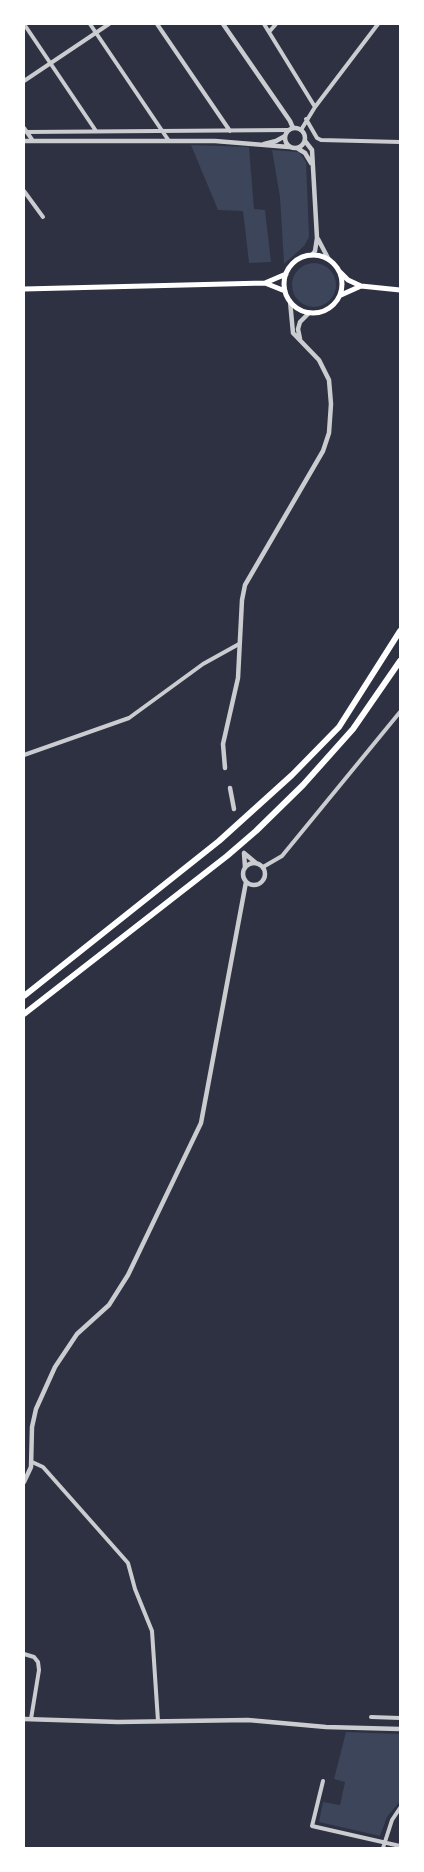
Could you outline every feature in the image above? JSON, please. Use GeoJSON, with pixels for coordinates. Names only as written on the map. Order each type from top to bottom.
{"type":"FeatureCollection","features":[{"type":"Feature","properties":{"kind":"highway"},"geometry":{"type":"LineString","coordinates":[[24,996],[219,841],[285,781],[339,727],[400,631]]}},
{"type":"Feature","properties":{"kind":"highway"},"geometry":{"type":"LineString","coordinates":[[24,1014],[256,831],[303,785],[352,729],[400,661]]}},
{"type":"Feature","properties":{"kind":"main road"},"geometry":{"type":"LineString","coordinates":[[24,289],[265,283],[286,274],[296,260],[312,255],[329,260],[348,280],[361,286],[400,290]]}},
{"type":"Feature","properties":{"kind":"main road"},"geometry":{"type":"LineString","coordinates":[[340,272],[341,295]]}},
{"type":"Feature","properties":{"kind":"main road"},"geometry":{"type":"LineString","coordinates":[[286,274],[285,291],[290,301],[296,308],[308,313],[319,313],[329,309],[341,295],[361,286]]}},
{"type":"Feature","properties":{"kind":"main road"},"geometry":{"type":"LineString","coordinates":[[265,283],[285,291]]}},
{"type":"Feature","properties":{"kind":"street"},"geometry":{"type":"LineString","coordinates":[[24,24],[96,130]]}},
{"type":"Feature","properties":{"kind":"street"},"geometry":{"type":"LineString","coordinates":[[90,24],[169,140]]}},
{"type":"Feature","properties":{"kind":"street"},"geometry":{"type":"LineString","coordinates":[[24,81],[109,24]]}},
{"type":"Feature","properties":{"kind":"street"},"geometry":{"type":"LineString","coordinates":[[157,24],[230,131]]}},
{"type":"Feature","properties":{"kind":"street"},"geometry":{"type":"LineString","coordinates":[[24,141],[169,140],[262,144],[276,142],[291,129],[290,121],[223,24]]}},
{"type":"Feature","properties":{"kind":"street"},"geometry":{"type":"LineString","coordinates":[[264,24],[315,107]]}},
{"type":"Feature","properties":{"kind":"street"},"geometry":{"type":"LineString","coordinates":[[269,32],[276,24]]}},
{"type":"Feature","properties":{"kind":"street"},"geometry":{"type":"LineString","coordinates":[[300,130],[306,119],[378,24]]}},
{"type":"Feature","properties":{"kind":"street"},"geometry":{"type":"LineString","coordinates":[[306,119],[317,138],[321,140],[400,142]]}},
{"type":"Feature","properties":{"kind":"street"},"geometry":{"type":"LineString","coordinates":[[25,130],[300,130]]}},
{"type":"Feature","properties":{"kind":"street"},"geometry":{"type":"LineString","coordinates":[[25,130],[32,141]]}},
{"type":"Feature","properties":{"kind":"street"},"geometry":{"type":"LineString","coordinates":[[300,130],[312,150],[317,238],[315,251],[312,255]]}},
{"type":"Feature","properties":{"kind":"street"},"geometry":{"type":"LineString","coordinates":[[285,136],[289,147]]}},
{"type":"Feature","properties":{"kind":"street"},"geometry":{"type":"LineString","coordinates":[[297,148],[302,146],[305,140]]}},
{"type":"Feature","properties":{"kind":"street"},"geometry":{"type":"LineString","coordinates":[[262,144],[274,147],[297,148],[305,153],[312,163]]}},
{"type":"Feature","properties":{"kind":"street"},"geometry":{"type":"LineString","coordinates":[[24,190],[43,217]]}},
{"type":"Feature","properties":{"kind":"street"},"geometry":{"type":"LineString","coordinates":[[317,238],[323,253],[329,260]]}},
{"type":"Feature","properties":{"kind":"street"},"geometry":{"type":"LineString","coordinates":[[225,768],[223,744],[238,678],[242,600],[245,586],[318,459],[329,433],[331,404],[329,380],[319,360],[293,333],[290,301]]}},
{"type":"Feature","properties":{"kind":"street"},"geometry":{"type":"LineString","coordinates":[[301,343],[298,329],[300,322],[308,313]]}},
{"type":"Feature","properties":{"kind":"street"},"geometry":{"type":"LineString","coordinates":[[24,755],[130,718],[203,664],[239,644]]}},
{"type":"Feature","properties":{"kind":"street"},"geometry":{"type":"LineString","coordinates":[[263,867],[282,856],[400,712]]}},
{"type":"Feature","properties":{"kind":"street"},"geometry":{"type":"LineString","coordinates":[[230,788],[234,809]]}},
{"type":"Feature","properties":{"kind":"street"},"geometry":{"type":"LineString","coordinates":[[24,1482],[32,1467],[35,1416],[55,1367],[77,1334],[108,1305],[128,1275],[201,1123],[246,882],[243,874],[245,867],[244,852],[263,867],[265,874],[261,883],[252,885],[246,882]]}},
{"type":"Feature","properties":{"kind":"street"},"geometry":{"type":"LineString","coordinates":[[245,867],[257,864]]}},
{"type":"Feature","properties":{"kind":"street"},"geometry":{"type":"LineString","coordinates":[[32,1462],[43,1467],[128,1563],[135,1589],[152,1631],[158,1721]]}},
{"type":"Feature","properties":{"kind":"street"},"geometry":{"type":"LineString","coordinates":[[24,1654],[34,1657],[38,1662],[39,1670],[31,1719]]}},
{"type":"Feature","properties":{"kind":"street"},"geometry":{"type":"LineString","coordinates":[[371,1717],[400,1718]]}},
{"type":"Feature","properties":{"kind":"street"},"geometry":{"type":"LineString","coordinates":[[390,1729],[391,1718]]}},
{"type":"Feature","properties":{"kind":"street"},"geometry":{"type":"LineString","coordinates":[[24,1719],[248,1720],[400,1729]]}},
{"type":"Feature","properties":{"kind":"street"},"geometry":{"type":"LineString","coordinates":[[323,1781],[312,1826],[400,1846]]}},
{"type":"Feature","properties":{"kind":"street"},"geometry":{"type":"LineString","coordinates":[[383,1848],[392,1820],[400,1808]]}},
{"type":"Feature","properties":{"kind":"shaded area"},"geometry":{"type":"Polygon","coordinates":[[[191,145],[249,147],[254,209],[265,210],[271,262],[249,263],[243,211],[218,210],[191,145]]]}},
{"type":"Feature","properties":{"kind":"shaded area"},"geometry":{"type":"Polygon","coordinates":[[[272,150],[299,152],[306,162],[309,237],[304,246],[284,264],[280,197],[272,150]]]}},
{"type":"Feature","properties":{"kind":"shaded area"},"geometry":{"type":"Polygon","coordinates":[[[318,263],[330,269],[335,276],[335,294],[330,301],[323,306],[310,307],[298,301],[293,294],[292,281],[298,269],[305,264],[318,263]]]}},
{"type":"Feature","properties":{"kind":"shaded area"},"geometry":{"type":"Polygon","coordinates":[[[346,1732],[400,1734],[400,1801],[387,1817],[380,1836],[319,1822],[323,1802],[340,1805],[345,1782],[334,1779],[346,1732]]]}}]}
